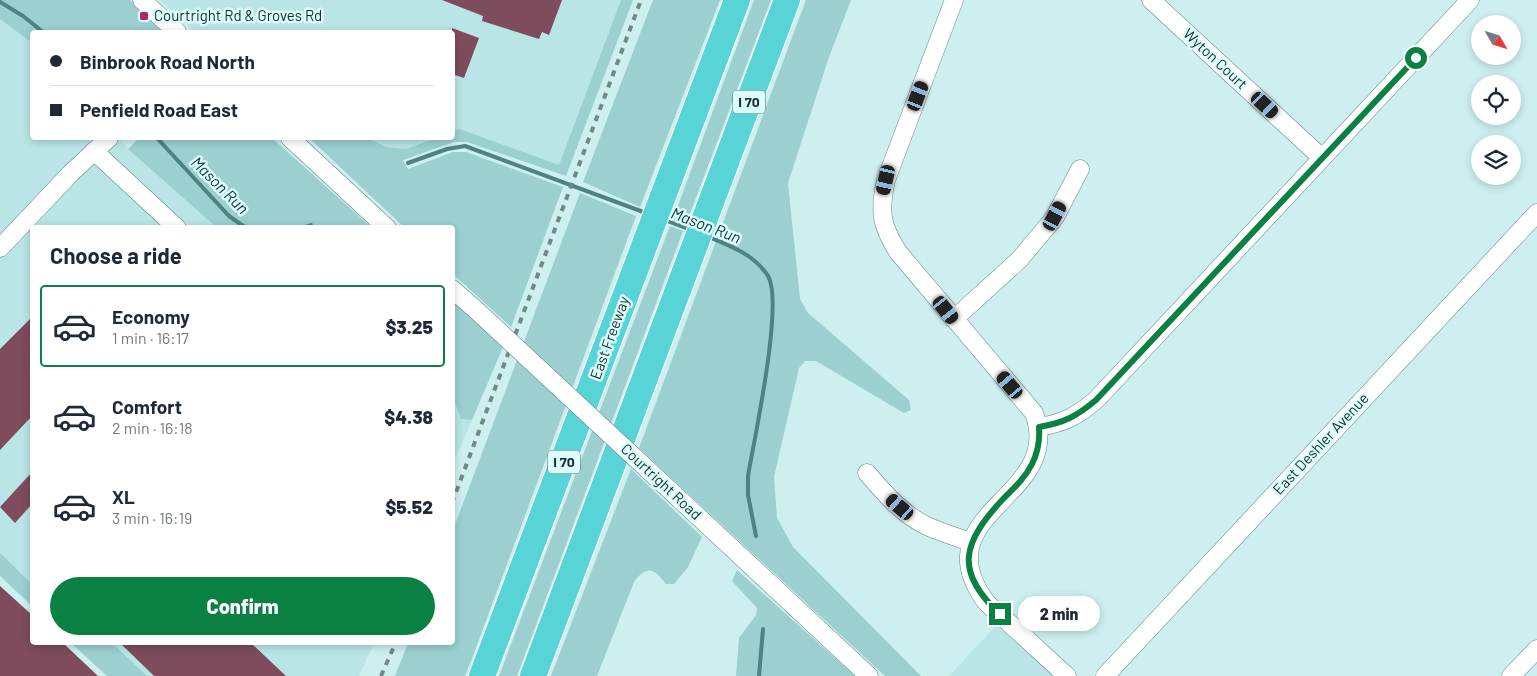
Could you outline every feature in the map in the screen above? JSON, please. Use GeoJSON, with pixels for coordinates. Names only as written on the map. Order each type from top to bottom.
{"type":"FeatureCollection","features":[{"type":"Feature","properties":{"kind":"highway","name":"East Freeway"},"geometry":{"type":"LineString","coordinates":[[482,676],[737,0]]}},
{"type":"Feature","properties":{"kind":"highway","name":"I 70"},"geometry":{"type":"LineString","coordinates":[[533,676],[787,0]]}},
{"type":"Feature","properties":{"kind":"street"},"geometry":{"type":"LineString","coordinates":[[142,0],[175,30]]}},
{"type":"Feature","properties":{"kind":"street"},"geometry":{"type":"LineString","coordinates":[[954,0],[886,180],[880,205],[885,230],[898,252],[1034,413],[1039,427],[1037,452],[1026,475],[983,520],[970,542],[970,572],[984,599],[1067,676]]}},
{"type":"Feature","properties":{"kind":"street","name":"Wyton Court"},"geometry":{"type":"LineString","coordinates":[[1151,0],[1322,158]]}},
{"type":"Feature","properties":{"kind":"street"},"geometry":{"type":"LineString","coordinates":[[1039,427],[1077,416],[1096,400],[1470,0]]}},
{"type":"Feature","properties":{"kind":"street"},"geometry":{"type":"LineString","coordinates":[[0,248],[107,140]]}},
{"type":"Feature","properties":{"kind":"street"},"geometry":{"type":"LineString","coordinates":[[292,140],[384,225]]}},
{"type":"Feature","properties":{"kind":"street"},"geometry":{"type":"LineString","coordinates":[[94,151],[174,225]]}},
{"type":"Feature","properties":{"kind":"street"},"geometry":{"type":"LineString","coordinates":[[954,319],[1019,260],[1055,216],[1080,169]]}},
{"type":"Feature","properties":{"kind":"street","name":"East Deshler Avenue"},"geometry":{"type":"LineString","coordinates":[[1105,676],[1537,213]]}},
{"type":"Feature","properties":{"kind":"street","name":"Courtright Road"},"geometry":{"type":"LineString","coordinates":[[455,292],[869,676]]}},
{"type":"Feature","properties":{"kind":"street"},"geometry":{"type":"LineString","coordinates":[[867,474],[890,499],[910,516],[928,527],[970,542]]}},
{"type":"Feature","properties":{"kind":"street"},"geometry":{"type":"LineString","coordinates":[[1511,676],[1537,649]]}},
{"type":"Feature","properties":{"kind":"shaded area"},"geometry":{"type":"Polygon","coordinates":[[[0,0],[130,0],[162,30],[30,30],[30,42],[0,19],[0,0]]]}},
{"type":"Feature","properties":{"kind":"shaded area"},"geometry":{"type":"Polygon","coordinates":[[[160,0],[621,0],[559,165],[460,129],[455,130],[455,30],[193,30],[160,0]]]}},
{"type":"Feature","properties":{"kind":"shaded area"},"geometry":{"type":"Polygon","coordinates":[[[621,0],[633,0],[566,176],[467,142],[454,142],[403,160],[408,169],[453,152],[466,152],[563,187],[511,327],[455,276],[455,225],[402,225],[311,140],[372,140],[386,147],[406,149],[431,140],[455,140],[455,130],[460,129],[559,165],[621,0]]]}},
{"type":"Feature","properties":{"kind":"shaded area"},"geometry":{"type":"Polygon","coordinates":[[[653,0],[720,0],[640,207],[583,182],[653,0]]]}},
{"type":"Feature","properties":{"kind":"shaded area"},"geometry":{"type":"Polygon","coordinates":[[[754,0],[771,0],[686,224],[673,219],[754,0]]]}},
{"type":"Feature","properties":{"kind":"shaded area"},"geometry":{"type":"Polygon","coordinates":[[[806,0],[851,0],[829,57],[788,183],[800,299],[808,313],[909,400],[911,410],[904,413],[816,361],[805,361],[799,368],[774,477],[777,518],[793,547],[921,676],[885,676],[639,448],[806,0]]]}},
{"type":"Feature","properties":{"kind":"shaded area"},"geometry":{"type":"Polygon","coordinates":[[[0,19],[30,42],[30,140],[121,140],[128,149],[214,225],[30,225],[30,582],[0,553],[0,19]]]}},
{"type":"Feature","properties":{"kind":"shaded area"},"geometry":{"type":"Polygon","coordinates":[[[137,140],[274,140],[369,225],[214,225],[128,149],[137,140]]]}},
{"type":"Feature","properties":{"kind":"shaded area"},"geometry":{"type":"Polygon","coordinates":[[[372,140],[431,140],[406,149],[386,147],[372,140]]]}},
{"type":"Feature","properties":{"kind":"shaded area"},"geometry":{"type":"Polygon","coordinates":[[[580,193],[636,216],[465,676],[395,676],[407,645],[455,645],[455,525],[580,193]]]}},
{"type":"Feature","properties":{"kind":"shaded area"},"geometry":{"type":"Polygon","coordinates":[[[670,226],[683,231],[517,676],[499,676],[670,226]]]}},
{"type":"Feature","properties":{"kind":"shaded area"},"geometry":{"type":"Polygon","coordinates":[[[455,303],[503,347],[472,420],[461,419],[455,403],[455,303]]]}},
{"type":"Feature","properties":{"kind":"shaded area"},"geometry":{"type":"Polygon","coordinates":[[[455,403],[461,419],[472,420],[455,459],[455,403]]]}},
{"type":"Feature","properties":{"kind":"shaded area"},"geometry":{"type":"Polygon","coordinates":[[[631,469],[702,537],[688,567],[674,584],[666,584],[658,575],[650,571],[643,573],[634,582],[597,676],[551,676],[631,469]]]}},
{"type":"Feature","properties":{"kind":"shaded area"},"geometry":{"type":"Polygon","coordinates":[[[0,553],[30,582],[30,604],[0,576],[0,553]]]}},
{"type":"Feature","properties":{"kind":"shaded area"},"geometry":{"type":"Polygon","coordinates":[[[737,570],[855,676],[736,676],[739,638],[756,615],[757,608],[732,581],[737,570]]]}},
{"type":"Feature","properties":{"kind":"shaded area"},"geometry":{"type":"Polygon","coordinates":[[[1004,617],[1068,676],[949,676],[1004,617]]]}},
{"type":"Feature","properties":{"kind":"shaded area"},"geometry":{"type":"Polygon","coordinates":[[[73,645],[114,645],[147,676],[107,676],[73,645]]]}},
{"type":"Feature","properties":{"kind":"shaded area"},"geometry":{"type":"Polygon","coordinates":[[[114,645],[373,645],[359,676],[147,676],[114,645]]]}},
{"type":"Feature","properties":{"kind":"building"},"geometry":{"type":"Polygon","coordinates":[[[442,0],[562,0],[549,35],[542,32],[539,39],[482,21],[483,16],[442,0]]]}},
{"type":"Feature","properties":{"kind":"building"},"geometry":{"type":"Polygon","coordinates":[[[452,28],[479,38],[464,78],[455,75],[455,30],[452,30],[452,28]]]}},
{"type":"Feature","properties":{"kind":"building"},"geometry":{"type":"Polygon","coordinates":[[[30,319],[30,418],[0,450],[0,349],[30,319]]]}},
{"type":"Feature","properties":{"kind":"building"},"geometry":{"type":"Polygon","coordinates":[[[30,474],[30,506],[15,523],[0,507],[30,474]]]}},
{"type":"Feature","properties":{"kind":"building"},"geometry":{"type":"Polygon","coordinates":[[[0,586],[30,613],[30,645],[65,645],[98,676],[0,676],[0,586]]]}},
{"type":"Feature","properties":{"kind":"building"},"geometry":{"type":"Polygon","coordinates":[[[122,645],[253,645],[286,676],[154,676],[122,645]]]}},
{"type":"Feature","properties":{"kind":"waterway","name":"Mason Run"},"geometry":{"type":"LineString","coordinates":[[0,2],[23,16],[40,30]]}},
{"type":"Feature","properties":{"kind":"waterway","name":"Mason Run"},"geometry":{"type":"LineString","coordinates":[[159,140],[229,216],[242,225]]}},
{"type":"Feature","properties":{"kind":"waterway","name":"Mason Run"},"geometry":{"type":"LineString","coordinates":[[408,163],[447,149],[465,146],[646,213]]}},
{"type":"Feature","properties":{"kind":"waterway","name":"Mason Run"},"geometry":{"type":"LineString","coordinates":[[665,220],[691,230]]}},
{"type":"Feature","properties":{"kind":"waterway","name":"Mason Run"},"geometry":{"type":"LineString","coordinates":[[709,237],[742,252],[756,262],[768,276],[772,291],[770,342],[766,373],[748,476],[748,495],[756,536]]}},
{"type":"Feature","properties":{"kind":"waterway","name":"Mason Run"},"geometry":{"type":"LineString","coordinates":[[759,676],[763,629]]}},
{"type":"Feature","properties":{"kind":"railway"},"geometry":{"type":"LineString","coordinates":[[455,495],[641,0]]}},
{"type":"Feature","properties":{"kind":"railway"},"geometry":{"type":"LineString","coordinates":[[381,676],[395,645]]}},
{"type":"Feature","properties":{"kind":"place","name":"Courtright Rd & Groves Rd"},"geometry":{"type":"Point","coordinates":[144,16]}},
{"type":"Feature","properties":{"kind":"route"},"geometry":{"type":"LineString","coordinates":[[1000,614],[984,599],[970,572],[968,557],[970,542],[983,520],[1026,475],[1037,452],[1040,439],[1039,427],[1077,416],[1096,400],[1416,58]]}}]}
